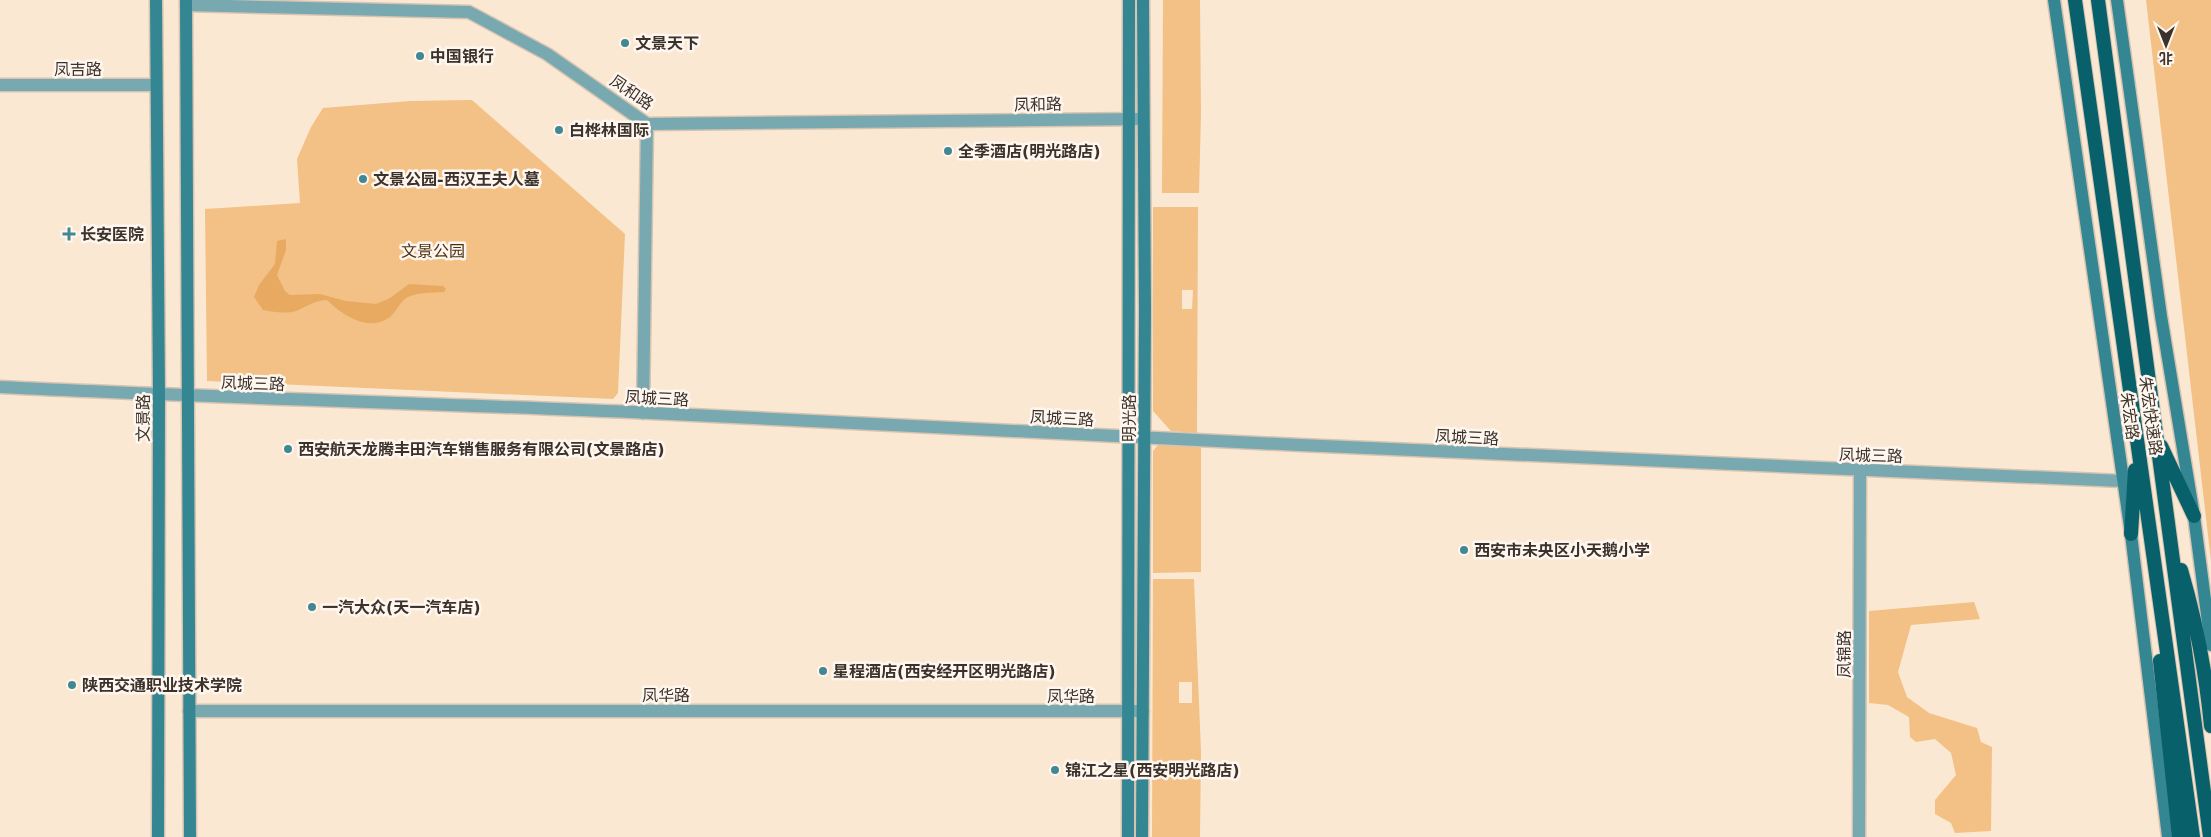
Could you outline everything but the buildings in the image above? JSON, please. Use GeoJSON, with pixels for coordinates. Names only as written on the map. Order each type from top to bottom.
{"type":"FeatureCollection","features":[{"type":"Feature","properties":{"kind":"highway","name":"朱宏快速路"},"geometry":{"type":"LineString","coordinates":[[2076,0],[2150,530],[2183,815],[2193,837]]}},
{"type":"Feature","properties":{"kind":"highway","name":"朱宏快速路"},"geometry":{"type":"LineString","coordinates":[[2098,0],[2210,837]]}},
{"type":"Feature","properties":{"kind":"highway"},"geometry":{"type":"LineString","coordinates":[[2158,438],[2194,516]]}},
{"type":"Feature","properties":{"kind":"highway"},"geometry":{"type":"LineString","coordinates":[[2131,534],[2137,442]]}},
{"type":"Feature","properties":{"kind":"highway"},"geometry":{"type":"LineString","coordinates":[[2168,528],[2191,602],[2205,672],[2211,726]]}},
{"type":"Feature","properties":{"kind":"highway"},"geometry":{"type":"LineString","coordinates":[[2179,837],[2183,815]]}},
{"type":"Feature","properties":{"kind":"main road","name":"文景路"},"geometry":{"type":"LineString","coordinates":[[156,0],[159,395],[158,837]]}},
{"type":"Feature","properties":{"kind":"main road","name":"明光路"},"geometry":{"type":"LineString","coordinates":[[1128,837],[1129,0]]}},
{"type":"Feature","properties":{"kind":"main road","name":"明光路"},"geometry":{"type":"LineString","coordinates":[[1142,837],[1145,437],[1143,0]]}},
{"type":"Feature","properties":{"kind":"main road","name":"朱宏路"},"geometry":{"type":"LineString","coordinates":[[2054,0],[2131,534],[2168,837]]}},
{"type":"Feature","properties":{"kind":"main road"},"geometry":{"type":"LineString","coordinates":[[2117,0],[2161,316],[2194,516],[2211,645]]}},
{"type":"Feature","properties":{"kind":"main road"},"geometry":{"type":"LineString","coordinates":[[186,3],[190,837]]}},
{"type":"Feature","properties":{"kind":"street","name":"凤和路"},"geometry":{"type":"LineString","coordinates":[[186,3],[469,12],[547,54],[647,124],[1143,119]]}},
{"type":"Feature","properties":{"kind":"street","name":"凤吉路"},"geometry":{"type":"LineString","coordinates":[[0,85],[156,85]]}},
{"type":"Feature","properties":{"kind":"street"},"geometry":{"type":"LineString","coordinates":[[643,413],[647,124]]}},
{"type":"Feature","properties":{"kind":"street","name":"凤城三路"},"geometry":{"type":"LineString","coordinates":[[0,387],[159,395],[643,413],[1127,437],[2122,481]]}},
{"type":"Feature","properties":{"kind":"street","name":"凤锦路"},"geometry":{"type":"LineString","coordinates":[[1859,837],[1860,470]]}},
{"type":"Feature","properties":{"kind":"street","name":"凤华路"},"geometry":{"type":"LineString","coordinates":[[189,711],[1143,711]]}},
{"type":"Feature","properties":{"kind":"green space"},"geometry":{"type":"Polygon","coordinates":[[[1163,0],[1200,0],[1201,114],[1199,193],[1162,193],[1163,0]]]}},
{"type":"Feature","properties":{"kind":"green space"},"geometry":{"type":"Polygon","coordinates":[[[2146,0],[2211,0],[2211,561],[2146,0]]]}},
{"type":"Feature","properties":{"kind":"green space","name":"文景公园"},"geometry":{"type":"Polygon","coordinates":[[[472,100],[625,234],[618,393],[613,399],[207,381],[205,209],[300,203],[297,159],[311,127],[323,108],[410,101],[472,100]]]}},
{"type":"Feature","properties":{"kind":"green space"},"geometry":{"type":"Polygon","coordinates":[[[1153,207],[1198,207],[1197,433],[1171,431],[1153,411],[1153,207]],[[1182,290],[1182,309],[1192,309],[1193,290],[1182,290]]]}},
{"type":"Feature","properties":{"kind":"green space"},"geometry":{"type":"Polygon","coordinates":[[[1201,443],[1201,572],[1153,573],[1153,451],[1159,444],[1201,443]]]}},
{"type":"Feature","properties":{"kind":"green space"},"geometry":{"type":"Polygon","coordinates":[[[1153,579],[1194,579],[1201,752],[1200,837],[1152,837],[1153,579]],[[1179,682],[1179,703],[1192,703],[1192,682],[1179,682]]]}},
{"type":"Feature","properties":{"kind":"green space"},"geometry":{"type":"Polygon","coordinates":[[[1974,602],[1980,619],[1911,625],[1898,672],[1907,697],[1929,713],[1977,728],[1981,742],[1992,747],[1991,831],[1955,833],[1951,823],[1935,814],[1935,800],[1956,775],[1951,753],[1935,739],[1916,742],[1910,737],[1909,717],[1888,705],[1869,703],[1869,611],[1974,602]]]}},
{"type":"Feature","properties":{"kind":"shaded area"},"geometry":{"type":"Polygon","coordinates":[[[286,239],[286,250],[277,275],[285,291],[290,295],[320,294],[346,301],[376,304],[390,298],[409,284],[443,286],[446,289],[444,292],[412,295],[403,301],[390,317],[373,323],[365,323],[348,316],[327,300],[292,312],[263,310],[254,297],[259,285],[275,264],[277,241],[286,239]]]}},
{"type":"Feature","properties":{"kind":"place","name":"文景天下"},"geometry":{"type":"Point","coordinates":[625,43]}},
{"type":"Feature","properties":{"kind":"place","name":"中国银行"},"geometry":{"type":"Point","coordinates":[420,56]}},
{"type":"Feature","properties":{"kind":"place","name":"白桦林国际"},"geometry":{"type":"Point","coordinates":[559,130]}},
{"type":"Feature","properties":{"kind":"place","name":"全季酒店(明光路店)"},"geometry":{"type":"Point","coordinates":[948,151]}},
{"type":"Feature","properties":{"kind":"place","name":"文景公园-西汉王夫人墓"},"geometry":{"type":"Point","coordinates":[363,179]}},
{"type":"Feature","properties":{"kind":"place","name":"长安医院"},"geometry":{"type":"Point","coordinates":[69,234]}},
{"type":"Feature","properties":{"kind":"place","name":"西安航天龙腾丰田汽车销售服务有限公司(文景路店)"},"geometry":{"type":"Point","coordinates":[288,449]}},
{"type":"Feature","properties":{"kind":"place","name":"西安市未央区小天鹅小学"},"geometry":{"type":"Point","coordinates":[1464,550]}},
{"type":"Feature","properties":{"kind":"place","name":"一汽大众(天一汽车店)"},"geometry":{"type":"Point","coordinates":[312,607]}},
{"type":"Feature","properties":{"kind":"place","name":"星程酒店(西安经开区明光路店)"},"geometry":{"type":"Point","coordinates":[823,671]}},
{"type":"Feature","properties":{"kind":"place","name":"陕西交通职业技术学院"},"geometry":{"type":"Point","coordinates":[72,685]}},
{"type":"Feature","properties":{"kind":"place","name":"锦江之星(西安明光路店)"},"geometry":{"type":"Point","coordinates":[1055,770]}}]}
